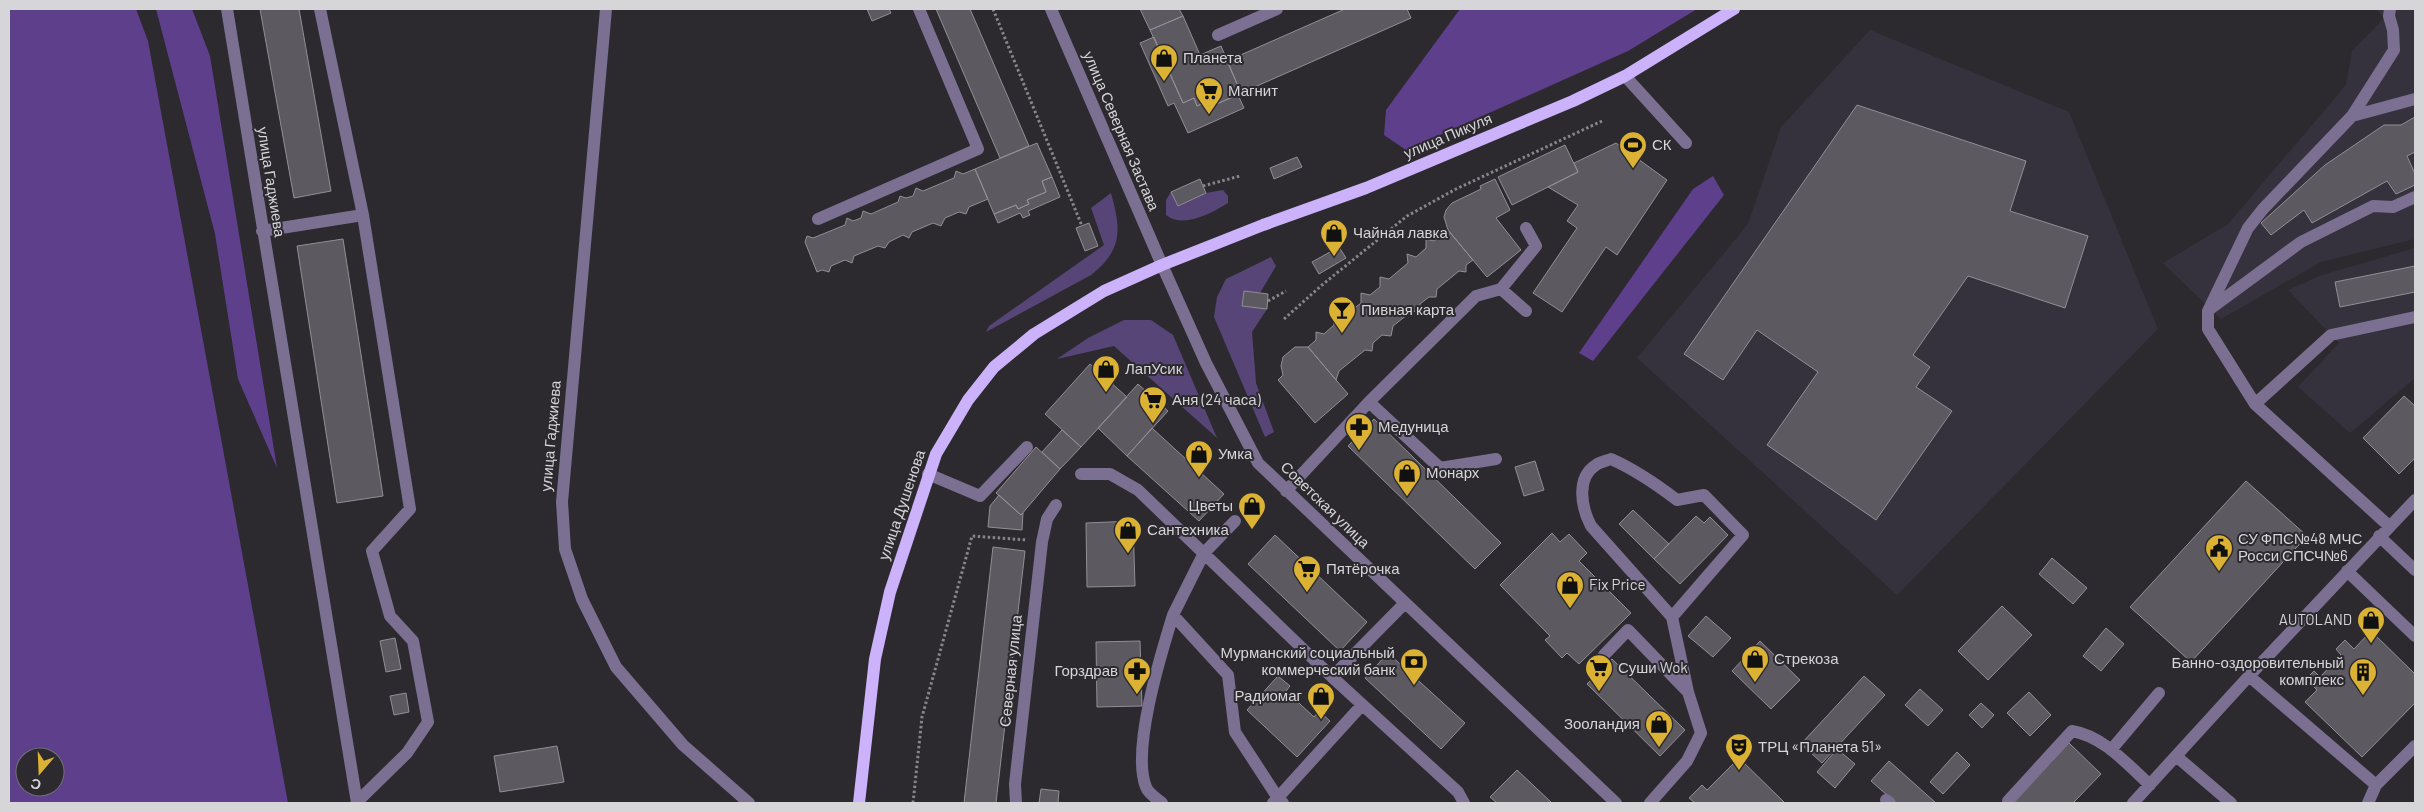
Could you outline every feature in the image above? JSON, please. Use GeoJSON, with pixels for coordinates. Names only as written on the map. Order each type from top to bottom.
{"type":"FeatureCollection","features":[{"type":"Feature","properties":{"kind":"main road","name":"улица Пикуля"},"geometry":{"type":"LineString","coordinates":[[1162,265],[1263,225],[1366,188],[1573,101],[1625,76],[1734,9]]}},
{"type":"Feature","properties":{"kind":"main road","name":"улица Душенова"},"geometry":{"type":"LineString","coordinates":[[859,803],[875,659],[890,592],[936,454],[968,400],[994,367],[1034,334],[1104,291],[1162,265]]}},
{"type":"Feature","properties":{"kind":"street","name":"улица Гаджиева"},"geometry":{"type":"LineString","coordinates":[[227,9],[357,803]]}},
{"type":"Feature","properties":{"kind":"street"},"geometry":{"type":"LineString","coordinates":[[320,9],[363,215],[410,509],[372,551],[390,616],[413,641],[428,722],[407,754],[357,803]]}},
{"type":"Feature","properties":{"kind":"street","name":"улица Гаджиева"},"geometry":{"type":"LineString","coordinates":[[606,9],[562,502],[565,549],[582,600],[616,666],[683,745],[749,803]]}},
{"type":"Feature","properties":{"kind":"street"},"geometry":{"type":"LineString","coordinates":[[818,219],[978,149],[919,9]]}},
{"type":"Feature","properties":{"kind":"street","name":"улица Северная Застава"},"geometry":{"type":"LineString","coordinates":[[1051,9],[1162,265]]}},
{"type":"Feature","properties":{"kind":"street"},"geometry":{"type":"LineString","coordinates":[[1218,35],[1277,9]]}},
{"type":"Feature","properties":{"kind":"street"},"geometry":{"type":"LineString","coordinates":[[2389,526],[2255,404],[2208,330],[2208,311],[2248,228],[2263,209],[2352,116],[2394,50],[2393,30],[2389,16],[2390,9]]}},
{"type":"Feature","properties":{"kind":"street"},"geometry":{"type":"LineString","coordinates":[[1625,76],[1686,142]]}},
{"type":"Feature","properties":{"kind":"street"},"geometry":{"type":"LineString","coordinates":[[2352,116],[2415,98]]}},
{"type":"Feature","properties":{"kind":"street"},"geometry":{"type":"LineString","coordinates":[[2208,311],[2301,242],[2373,206],[2393,207],[2415,197]]}},
{"type":"Feature","properties":{"kind":"street"},"geometry":{"type":"LineString","coordinates":[[262,231],[363,215]]}},
{"type":"Feature","properties":{"kind":"street"},"geometry":{"type":"LineString","coordinates":[[1286,491],[1369,402],[1476,296],[1501,289],[1536,246],[1526,228]]}},
{"type":"Feature","properties":{"kind":"street","name":"Советская улица"},"geometry":{"type":"LineString","coordinates":[[1162,265],[1206,363],[1258,464],[1616,803]]}},
{"type":"Feature","properties":{"kind":"street"},"geometry":{"type":"LineString","coordinates":[[1501,289],[1526,311]]}},
{"type":"Feature","properties":{"kind":"street"},"geometry":{"type":"LineString","coordinates":[[2255,404],[2331,335],[2415,317]]}},
{"type":"Feature","properties":{"kind":"street"},"geometry":{"type":"LineString","coordinates":[[1369,402],[1440,468],[1496,459]]}},
{"type":"Feature","properties":{"kind":"street"},"geometry":{"type":"LineString","coordinates":[[928,474],[980,496],[1027,447]]}},
{"type":"Feature","properties":{"kind":"street"},"geometry":{"type":"LineString","coordinates":[[1650,803],[1688,762],[1701,733],[1688,692],[1672,617],[1591,526],[1583,512],[1582,492],[1586,475],[1595,465],[1611,459],[1641,474],[1677,500],[1704,495],[1743,535],[1672,617]]}},
{"type":"Feature","properties":{"kind":"street"},"geometry":{"type":"LineString","coordinates":[[1081,474],[1110,474],[1138,490],[1332,677],[1458,792],[1464,803]]}},
{"type":"Feature","properties":{"kind":"street"},"geometry":{"type":"LineString","coordinates":[[2133,803],[2379,536],[2415,500]]}},
{"type":"Feature","properties":{"kind":"street","name":"Северная улица"},"geometry":{"type":"LineString","coordinates":[[1016,803],[1016,784],[1042,542],[1047,519],[1056,505]]}},
{"type":"Feature","properties":{"kind":"street"},"geometry":{"type":"LineString","coordinates":[[1162,803],[1146,789],[1141,763],[1153,682],[1173,615],[1185,587],[1204,553],[1235,521]]}},
{"type":"Feature","properties":{"kind":"street"},"geometry":{"type":"LineString","coordinates":[[2379,536],[2415,570]]}},
{"type":"Feature","properties":{"kind":"street"},"geometry":{"type":"LineString","coordinates":[[2347,571],[2415,636]]}},
{"type":"Feature","properties":{"kind":"street"},"geometry":{"type":"LineString","coordinates":[[1332,677],[1405,603]]}},
{"type":"Feature","properties":{"kind":"street"},"geometry":{"type":"LineString","coordinates":[[1173,615],[1228,675],[1235,732],[1278,801],[1362,705]]}},
{"type":"Feature","properties":{"kind":"street"},"geometry":{"type":"LineString","coordinates":[[1604,655],[1628,630],[1688,692]]}},
{"type":"Feature","properties":{"kind":"street"},"geometry":{"type":"LineString","coordinates":[[2249,676],[2376,785]]}},
{"type":"Feature","properties":{"kind":"street"},"geometry":{"type":"LineString","coordinates":[[2111,750],[2158,693]]}},
{"type":"Feature","properties":{"kind":"street"},"geometry":{"type":"LineString","coordinates":[[2008,801],[2072,731],[2085,733],[2111,750],[2150,784]]}},
{"type":"Feature","properties":{"kind":"street"},"geometry":{"type":"LineString","coordinates":[[2368,803],[2376,785],[2415,746]]}},
{"type":"Feature","properties":{"kind":"street"},"geometry":{"type":"LineString","coordinates":[[2176,756],[2231,803]]}},
{"type":"Feature","properties":{"kind":"path"},"geometry":{"type":"LineString","coordinates":[[993,9],[1082,226]]}},
{"type":"Feature","properties":{"kind":"path"},"geometry":{"type":"LineString","coordinates":[[1284,319],[1406,216],[1456,189],[1602,122]]}},
{"type":"Feature","properties":{"kind":"path"},"geometry":{"type":"LineString","coordinates":[[1203,186],[1240,176]]}},
{"type":"Feature","properties":{"kind":"path"},"geometry":{"type":"LineString","coordinates":[[1268,301],[1286,291]]}},
{"type":"Feature","properties":{"kind":"path"},"geometry":{"type":"LineString","coordinates":[[913,803],[922,717],[972,536],[1042,542]]}},
{"type":"Feature","properties":{"kind":"shaded area"},"geometry":{"type":"Polygon","coordinates":[[[9,9],[136,9],[148,41],[288,803],[9,803],[9,9]]]}},
{"type":"Feature","properties":{"kind":"shaded area"},"geometry":{"type":"Polygon","coordinates":[[[156,9],[192,9],[210,56],[277,468],[238,379],[215,234],[156,9]]]}},
{"type":"Feature","properties":{"kind":"shaded area"},"geometry":{"type":"Polygon","coordinates":[[[1460,9],[1697,9],[1628,51],[1406,150],[1384,135],[1386,110],[1460,9]]]}},
{"type":"Feature","properties":{"kind":"shaded area"},"geometry":{"type":"Polygon","coordinates":[[[2376,9],[2415,9],[2415,239],[2321,262],[2221,319],[2163,263],[2228,224],[2346,85],[2352,51],[2384,18],[2376,9]]]}},
{"type":"Feature","properties":{"kind":"shaded area"},"geometry":{"type":"Polygon","coordinates":[[[1870,30],[2069,112],[2158,329],[1897,595],[1637,358],[1748,224],[1781,127],[1870,30]]]}},
{"type":"Feature","properties":{"kind":"shaded area"},"geometry":{"type":"Polygon","coordinates":[[[1713,176],[1724,195],[1593,361],[1579,353],[1693,189],[1713,176]]]}},
{"type":"Feature","properties":{"kind":"shaded area"},"geometry":{"type":"Polygon","coordinates":[[[1223,190],[1228,196],[1228,203],[1206,215],[1189,220],[1181,220],[1173,219],[1166,215],[1166,200],[1171,192],[1178,206],[1206,193],[1223,190]]]}},
{"type":"Feature","properties":{"kind":"shaded area"},"geometry":{"type":"Polygon","coordinates":[[[1111,193],[1117,217],[1117,238],[1109,257],[1101,266],[1091,275],[986,332],[989,326],[1104,245],[1091,208],[1111,193]]]}},
{"type":"Feature","properties":{"kind":"shaded area"},"geometry":{"type":"Polygon","coordinates":[[[2415,248],[2415,378],[2350,433],[2298,387],[2339,343],[2288,290],[2322,275],[2415,248]]]}},
{"type":"Feature","properties":{"kind":"shaded area"},"geometry":{"type":"Polygon","coordinates":[[[1271,257],[1276,266],[1260,293],[1244,291],[1242,306],[1267,309],[1252,332],[1256,383],[1274,432],[1265,437],[1214,317],[1217,297],[1226,279],[1271,257]]]}},
{"type":"Feature","properties":{"kind":"shaded area"},"geometry":{"type":"Polygon","coordinates":[[[1124,320],[1151,320],[1173,335],[1217,438],[1114,346],[1057,359],[1088,338],[1124,320]]]}},
{"type":"Feature","properties":{"kind":"building"},"geometry":{"type":"Polygon","coordinates":[[[260,9],[299,9],[331,191],[294,198],[260,9]]]}},
{"type":"Feature","properties":{"kind":"building"},"geometry":{"type":"Polygon","coordinates":[[[867,9],[889,9],[891,13],[872,21],[867,9]]]}},
{"type":"Feature","properties":{"kind":"building"},"geometry":{"type":"Polygon","coordinates":[[[936,9],[970,9],[1029,146],[1000,158],[936,9]]]}},
{"type":"Feature","properties":{"kind":"building"},"geometry":{"type":"Polygon","coordinates":[[[1140,9],[1179,9],[1183,16],[1150,30],[1140,9]]]}},
{"type":"Feature","properties":{"kind":"building"},"geometry":{"type":"Polygon","coordinates":[[[1345,9],[1407,9],[1411,18],[1241,93],[1227,61],[1345,9]]]}},
{"type":"Feature","properties":{"kind":"building"},"geometry":{"type":"Polygon","coordinates":[[[1183,16],[1200,55],[1221,46],[1241,93],[1212,106],[1210,100],[1197,106],[1194,98],[1183,103],[1150,30],[1183,16]]]}},
{"type":"Feature","properties":{"kind":"building"},"geometry":{"type":"Polygon","coordinates":[[[1154,37],[1183,103],[1194,98],[1197,106],[1210,100],[1212,106],[1238,95],[1244,108],[1188,133],[1174,103],[1168,106],[1140,43],[1154,37]]]}},
{"type":"Feature","properties":{"kind":"building"},"geometry":{"type":"Polygon","coordinates":[[[1857,105],[2026,161],[2010,211],[2088,236],[2065,308],[1968,276],[1913,355],[1930,367],[1916,387],[1952,411],[1876,520],[1767,445],[1818,372],[1757,330],[1723,380],[1684,354],[1857,105]]]}},
{"type":"Feature","properties":{"kind":"building"},"geometry":{"type":"Polygon","coordinates":[[[2415,117],[2415,152],[2407,156],[2415,174],[2415,185],[2396,194],[2387,181],[2312,223],[2304,210],[2271,235],[2261,223],[2325,165],[2384,125],[2401,125],[2415,117]]]}},
{"type":"Feature","properties":{"kind":"building"},"geometry":{"type":"Polygon","coordinates":[[[1037,143],[1052,177],[1042,181],[1046,192],[1027,200],[1029,204],[1018,209],[1016,205],[994,214],[975,169],[1037,143]]]}},
{"type":"Feature","properties":{"kind":"building"},"geometry":{"type":"Polygon","coordinates":[[[1616,143],[1667,180],[1617,255],[1606,247],[1562,312],[1533,293],[1577,228],[1567,221],[1578,205],[1548,187],[1578,172],[1574,163],[1616,143]]]}},
{"type":"Feature","properties":{"kind":"building"},"geometry":{"type":"Polygon","coordinates":[[[1565,145],[1578,172],[1512,205],[1498,177],[1565,145]]]}},
{"type":"Feature","properties":{"kind":"building"},"geometry":{"type":"Polygon","coordinates":[[[1297,157],[1302,167],[1274,179],[1270,168],[1297,157]]]}},
{"type":"Feature","properties":{"kind":"building"},"geometry":{"type":"Polygon","coordinates":[[[975,169],[988,199],[969,207],[966,214],[959,212],[945,218],[941,226],[933,223],[912,232],[909,238],[903,235],[889,242],[885,248],[878,246],[854,256],[852,263],[845,260],[831,266],[829,272],[822,270],[817,272],[805,242],[807,236],[813,238],[845,225],[847,218],[853,221],[861,218],[863,211],[871,214],[898,202],[900,196],[906,198],[913,196],[916,188],[923,191],[954,178],[956,171],[963,174],[975,169]]]}},
{"type":"Feature","properties":{"kind":"building"},"geometry":{"type":"Polygon","coordinates":[[[1052,177],[1060,197],[1028,211],[1030,215],[1023,218],[1020,213],[998,223],[994,214],[1016,205],[1018,209],[1029,204],[1027,200],[1046,192],[1042,181],[1052,177]]]}},
{"type":"Feature","properties":{"kind":"building"},"geometry":{"type":"Polygon","coordinates":[[[1200,179],[1206,193],[1178,206],[1171,192],[1200,179]]]}},
{"type":"Feature","properties":{"kind":"building"},"geometry":{"type":"Polygon","coordinates":[[[1495,179],[1510,210],[1496,218],[1521,250],[1487,277],[1448,230],[1444,217],[1446,210],[1452,203],[1481,189],[1480,186],[1495,179]]]}},
{"type":"Feature","properties":{"kind":"building"},"geometry":{"type":"Polygon","coordinates":[[[1089,223],[1098,246],[1085,251],[1076,228],[1089,223]]]}},
{"type":"Feature","properties":{"kind":"building"},"geometry":{"type":"Polygon","coordinates":[[[1448,230],[1473,260],[1466,265],[1466,272],[1459,271],[1437,289],[1436,297],[1429,297],[1420,304],[1419,312],[1412,311],[1393,326],[1391,336],[1382,335],[1373,343],[1372,351],[1365,350],[1339,371],[1336,380],[1308,347],[1316,340],[1316,332],[1324,334],[1334,325],[1334,317],[1342,318],[1361,303],[1361,293],[1370,295],[1380,287],[1380,277],[1389,279],[1408,263],[1407,254],[1416,257],[1426,248],[1426,239],[1434,241],[1448,230]]]}},
{"type":"Feature","properties":{"kind":"building"},"geometry":{"type":"Polygon","coordinates":[[[343,239],[383,496],[337,503],[297,246],[343,239]]]}},
{"type":"Feature","properties":{"kind":"building"},"geometry":{"type":"Polygon","coordinates":[[[1339,247],[1346,258],[1319,274],[1312,262],[1339,247]]]}},
{"type":"Feature","properties":{"kind":"building"},"geometry":{"type":"Polygon","coordinates":[[[2415,266],[2415,292],[2340,307],[2335,282],[2415,266]]]}},
{"type":"Feature","properties":{"kind":"building"},"geometry":{"type":"Polygon","coordinates":[[[1244,291],[1268,294],[1267,309],[1242,306],[1244,291]]]}},
{"type":"Feature","properties":{"kind":"building"},"geometry":{"type":"Polygon","coordinates":[[[1295,347],[1308,347],[1348,394],[1315,423],[1278,380],[1283,375],[1281,366],[1283,357],[1295,347]]]}},
{"type":"Feature","properties":{"kind":"building"},"geometry":{"type":"Polygon","coordinates":[[[1090,364],[1127,397],[1081,447],[1045,414],[1090,364]]]}},
{"type":"Feature","properties":{"kind":"building"},"geometry":{"type":"Polygon","coordinates":[[[1138,384],[1168,411],[1127,456],[1098,428],[1138,384]]]}},
{"type":"Feature","properties":{"kind":"building"},"geometry":{"type":"Polygon","coordinates":[[[2404,396],[2415,406],[2415,458],[2399,474],[2363,438],[2404,396]]]}},
{"type":"Feature","properties":{"kind":"building"},"geometry":{"type":"Polygon","coordinates":[[[1374,419],[1501,543],[1475,569],[1348,446],[1374,419]]]}},
{"type":"Feature","properties":{"kind":"building"},"geometry":{"type":"Polygon","coordinates":[[[1152,428],[1224,494],[1199,521],[1127,456],[1152,428]]]}},
{"type":"Feature","properties":{"kind":"building"},"geometry":{"type":"Polygon","coordinates":[[[1062,430],[1081,447],[1060,469],[1042,452],[1062,430]]]}},
{"type":"Feature","properties":{"kind":"building"},"geometry":{"type":"Polygon","coordinates":[[[1036,447],[1060,469],[1021,515],[996,493],[1036,447]]]}},
{"type":"Feature","properties":{"kind":"building"},"geometry":{"type":"Polygon","coordinates":[[[1535,461],[1544,490],[1524,496],[1515,467],[1535,461]]]}},
{"type":"Feature","properties":{"kind":"building","name":"СУ ФПС№48 МЧС Росси СПСЧ№6"},"geometry":{"type":"Polygon","coordinates":[[[2246,481],[2307,536],[2191,662],[2130,607],[2246,481]]]}},
{"type":"Feature","properties":{"kind":"building"},"geometry":{"type":"Polygon","coordinates":[[[999,495],[1021,515],[1023,513],[1022,530],[988,527],[990,506],[999,495]]]}},
{"type":"Feature","properties":{"kind":"building"},"geometry":{"type":"Polygon","coordinates":[[[1633,510],[1669,544],[1654,559],[1619,524],[1633,510]]]}},
{"type":"Feature","properties":{"kind":"building"},"geometry":{"type":"Polygon","coordinates":[[[1696,516],[1704,523],[1710,517],[1728,535],[1680,584],[1654,559],[1696,516]]]}},
{"type":"Feature","properties":{"kind":"building"},"geometry":{"type":"Polygon","coordinates":[[[1133,521],[1135,586],[1087,587],[1086,523],[1133,521]]]}},
{"type":"Feature","properties":{"kind":"building"},"geometry":{"type":"Polygon","coordinates":[[[1552,533],[1560,542],[1569,534],[1587,553],[1579,561],[1631,613],[1579,664],[1567,653],[1562,658],[1545,640],[1550,636],[1500,585],[1552,533]]]}},
{"type":"Feature","properties":{"kind":"building","name":"Пятёрочка"},"geometry":{"type":"Polygon","coordinates":[[[1275,535],[1367,622],[1340,651],[1248,564],[1275,535]]]}},
{"type":"Feature","properties":{"kind":"building"},"geometry":{"type":"Polygon","coordinates":[[[993,547],[1025,551],[996,803],[964,803],[993,547]]]}},
{"type":"Feature","properties":{"kind":"building"},"geometry":{"type":"Polygon","coordinates":[[[2052,558],[2087,588],[2073,604],[2039,574],[2052,558]]]}},
{"type":"Feature","properties":{"kind":"building"},"geometry":{"type":"Polygon","coordinates":[[[2002,606],[2032,635],[1988,680],[1958,651],[2002,606]]]}},
{"type":"Feature","properties":{"kind":"building"},"geometry":{"type":"Polygon","coordinates":[[[1706,616],[1731,638],[1713,657],[1688,636],[1706,616]]]}},
{"type":"Feature","properties":{"kind":"building"},"geometry":{"type":"Polygon","coordinates":[[[2106,628],[2124,644],[2101,671],[2083,656],[2106,628]]]}},
{"type":"Feature","properties":{"kind":"building","name":"Банно-оздоровительный комплекс"},"geometry":{"type":"Polygon","coordinates":[[[2371,631],[2415,674],[2415,703],[2362,757],[2305,702],[2317,690],[2306,679],[2314,671],[2320,677],[2341,655],[2336,649],[2345,640],[2354,649],[2371,631]]]}},
{"type":"Feature","properties":{"kind":"building"},"geometry":{"type":"Polygon","coordinates":[[[395,638],[401,669],[386,672],[380,641],[395,638]]]}},
{"type":"Feature","properties":{"kind":"building"},"geometry":{"type":"Polygon","coordinates":[[[1140,641],[1142,706],[1097,707],[1096,642],[1140,641]]]}},
{"type":"Feature","properties":{"kind":"building"},"geometry":{"type":"Polygon","coordinates":[[[1760,641],[1800,680],[1771,709],[1732,671],[1760,641]]]}},
{"type":"Feature","properties":{"kind":"building"},"geometry":{"type":"Polygon","coordinates":[[[1388,653],[1465,723],[1441,749],[1365,678],[1388,653]]]}},
{"type":"Feature","properties":{"kind":"building"},"geometry":{"type":"Polygon","coordinates":[[[1612,659],[1685,730],[1660,756],[1587,684],[1612,659]]]}},
{"type":"Feature","properties":{"kind":"building"},"geometry":{"type":"Polygon","coordinates":[[[1278,676],[1290,686],[1286,691],[1314,717],[1319,711],[1330,721],[1297,757],[1247,710],[1278,676]]]}},
{"type":"Feature","properties":{"kind":"building"},"geometry":{"type":"Polygon","coordinates":[[[1864,676],[1885,695],[1822,763],[1801,744],[1864,676]]]}},
{"type":"Feature","properties":{"kind":"building"},"geometry":{"type":"Polygon","coordinates":[[[1920,689],[1943,710],[1928,726],[1905,705],[1920,689]]]}},
{"type":"Feature","properties":{"kind":"building"},"geometry":{"type":"Polygon","coordinates":[[[2029,692],[2051,715],[2030,736],[2007,713],[2029,692]]]}},
{"type":"Feature","properties":{"kind":"building"},"geometry":{"type":"Polygon","coordinates":[[[406,693],[409,712],[394,715],[390,696],[406,693]]]}},
{"type":"Feature","properties":{"kind":"building"},"geometry":{"type":"Polygon","coordinates":[[[1981,703],[1994,715],[1982,728],[1969,715],[1981,703]]]}},
{"type":"Feature","properties":{"kind":"building"},"geometry":{"type":"Polygon","coordinates":[[[2069,743],[2101,774],[2073,803],[2012,803],[2069,743]]]}},
{"type":"Feature","properties":{"kind":"building"},"geometry":{"type":"Polygon","coordinates":[[[557,746],[564,782],[500,792],[494,756],[557,746]]]}},
{"type":"Feature","properties":{"kind":"building"},"geometry":{"type":"Polygon","coordinates":[[[1837,749],[1855,764],[1835,788],[1817,772],[1837,749]]]}},
{"type":"Feature","properties":{"kind":"building"},"geometry":{"type":"Polygon","coordinates":[[[1957,752],[1970,765],[1943,794],[1930,782],[1957,752]]]}},
{"type":"Feature","properties":{"kind":"building","name":"ТРЦ «Планета 51»"},"geometry":{"type":"Polygon","coordinates":[[[1739,758],[1785,803],[1695,803],[1689,798],[1702,785],[1707,790],[1739,758]]]}},
{"type":"Feature","properties":{"kind":"building"},"geometry":{"type":"Polygon","coordinates":[[[1889,761],[1936,803],[1896,803],[1871,781],[1889,761]]]}},
{"type":"Feature","properties":{"kind":"building"},"geometry":{"type":"Polygon","coordinates":[[[1517,770],[1552,803],[1497,803],[1490,797],[1517,770]]]}},
{"type":"Feature","properties":{"kind":"building"},"geometry":{"type":"Polygon","coordinates":[[[1041,789],[1059,791],[1058,803],[1039,803],[1041,789]]]}},
{"type":"Feature","properties":{"kind":"place","name":"Планета"},"geometry":{"type":"Point","coordinates":[1164,82]}},
{"type":"Feature","properties":{"kind":"place","name":"Магнит"},"geometry":{"type":"Point","coordinates":[1209,115]}},
{"type":"Feature","properties":{"kind":"place","name":"СК"},"geometry":{"type":"Point","coordinates":[1633,169]}},
{"type":"Feature","properties":{"kind":"place","name":"Чайная лавка"},"geometry":{"type":"Point","coordinates":[1334,257]}},
{"type":"Feature","properties":{"kind":"place","name":"Пивная карта"},"geometry":{"type":"Point","coordinates":[1342,334]}},
{"type":"Feature","properties":{"kind":"place","name":"ЛапУсик"},"geometry":{"type":"Point","coordinates":[1106,393]}},
{"type":"Feature","properties":{"kind":"place","name":"Аня (24 часа)"},"geometry":{"type":"Point","coordinates":[1153,424]}},
{"type":"Feature","properties":{"kind":"place","name":"Медуница"},"geometry":{"type":"Point","coordinates":[1359,451]}},
{"type":"Feature","properties":{"kind":"place","name":"Умка"},"geometry":{"type":"Point","coordinates":[1199,478]}},
{"type":"Feature","properties":{"kind":"place","name":"Монарх"},"geometry":{"type":"Point","coordinates":[1407,497]}},
{"type":"Feature","properties":{"kind":"place","name":"Цветы"},"geometry":{"type":"Point","coordinates":[1252,530]}},
{"type":"Feature","properties":{"kind":"place","name":"Сантехника"},"geometry":{"type":"Point","coordinates":[1128,554]}},
{"type":"Feature","properties":{"kind":"place","name":"СУ ФПС№48 МЧС Росси СПСЧ№6"},"geometry":{"type":"Point","coordinates":[2219,572]}},
{"type":"Feature","properties":{"kind":"place","name":"Пятёрочка"},"geometry":{"type":"Point","coordinates":[1307,593]}},
{"type":"Feature","properties":{"kind":"place","name":"Fix Price"},"geometry":{"type":"Point","coordinates":[1570,609]}},
{"type":"Feature","properties":{"kind":"place","name":"AUTOLAND"},"geometry":{"type":"Point","coordinates":[2371,644]}},
{"type":"Feature","properties":{"kind":"place","name":"Стрекоза"},"geometry":{"type":"Point","coordinates":[1755,683]}},
{"type":"Feature","properties":{"kind":"place","name":"Мурманский социальный коммерческий банк"},"geometry":{"type":"Point","coordinates":[1414,686]}},
{"type":"Feature","properties":{"kind":"place","name":"Суши Wok"},"geometry":{"type":"Point","coordinates":[1599,692]}},
{"type":"Feature","properties":{"kind":"place","name":"Горздрав"},"geometry":{"type":"Point","coordinates":[1137,695]}},
{"type":"Feature","properties":{"kind":"place","name":"Банно-оздоровительный комплекс"},"geometry":{"type":"Point","coordinates":[2363,696]}},
{"type":"Feature","properties":{"kind":"place","name":"Радиомаг"},"geometry":{"type":"Point","coordinates":[1321,720]}},
{"type":"Feature","properties":{"kind":"place","name":"Зооландия"},"geometry":{"type":"Point","coordinates":[1659,748]}},
{"type":"Feature","properties":{"kind":"place","name":"ТРЦ «Планета 51»"},"geometry":{"type":"Point","coordinates":[1739,771]}}]}
